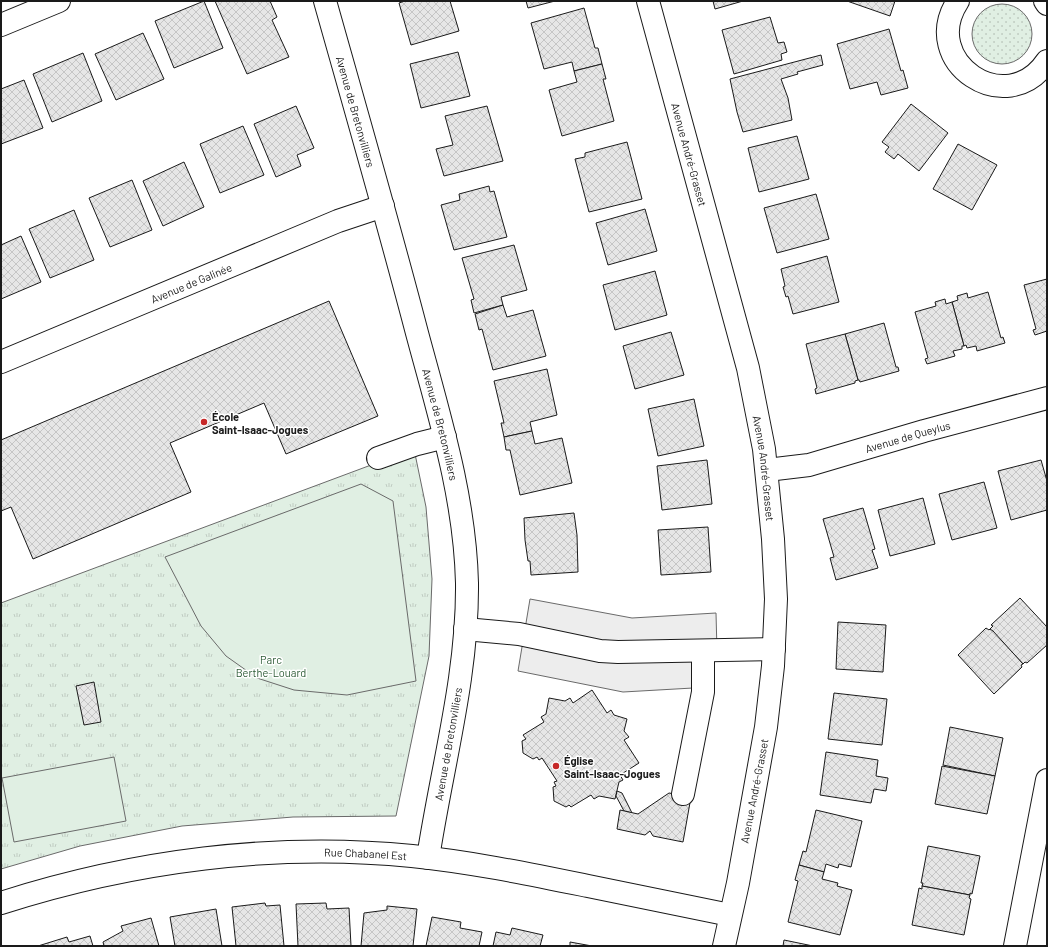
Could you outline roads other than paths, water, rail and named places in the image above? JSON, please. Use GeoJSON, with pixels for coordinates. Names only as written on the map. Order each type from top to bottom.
{"type":"FeatureCollection","features":[{"type":"Feature","properties":{"kind":"street"},"geometry":{"type":"LineString","coordinates":[[1,25],[59,1]]}},
{"type":"Feature","properties":{"kind":"street","name":"Avenue de Bretonvilliers"},"geometry":{"type":"LineString","coordinates":[[325,1],[383,206],[445,437],[455,479],[463,527],[467,583],[462,668],[428,858]]}},
{"type":"Feature","properties":{"kind":"street","name":"Avenue André-Grasset"},"geometry":{"type":"LineString","coordinates":[[648,1],[748,368],[767,470],[775,571],[776,599],[774,649],[766,727],[738,883],[724,946]]}},
{"type":"Feature","properties":{"kind":"street"},"geometry":{"type":"LineString","coordinates":[[958,1],[949,20],[949,42],[954,57],[962,69],[974,78],[994,86],[1016,84],[1036,74],[1047,61]]}},
{"type":"Feature","properties":{"kind":"street","name":"Avenue de Galinée"},"geometry":{"type":"LineString","coordinates":[[1,362],[338,221],[383,206]]}},
{"type":"Feature","properties":{"kind":"street","name":"Avenue de Queylus"},"geometry":{"type":"LineString","coordinates":[[767,470],[809,465],[924,431],[1047,398]]}},
{"type":"Feature","properties":{"kind":"street"},"geometry":{"type":"LineString","coordinates":[[378,458],[417,444],[445,437]]}},
{"type":"Feature","properties":{"kind":"street"},"geometry":{"type":"LineString","coordinates":[[465,629],[524,634],[600,651],[618,652],[774,649]]}},
{"type":"Feature","properties":{"kind":"street"},"geometry":{"type":"LineString","coordinates":[[683,794],[703,692],[703,651]]}},
{"type":"Feature","properties":{"kind":"street"},"geometry":{"type":"LineString","coordinates":[[1015,946],[1047,780]]}},
{"type":"Feature","properties":{"kind":"street","name":"Rue Chabanel Est"},"geometry":{"type":"LineString","coordinates":[[1,903],[70,883],[172,863],[223,856],[274,853],[364,852],[469,863],[730,915]]}},
{"type":"Feature","properties":{"kind":"place","name":"École Saint-Isaac-Jogues"},"geometry":{"type":"Point","coordinates":[204,422]}},
{"type":"Feature","properties":{"kind":"place","name":"Église Saint-Isaac-Jogues"},"geometry":{"type":"Point","coordinates":[556,766]}},
{"type":"Feature","properties":{"kind":"park label","name":"Parc Berthe-Louard"},"geometry":{"type":"Point","coordinates":[271,665]}}]}
